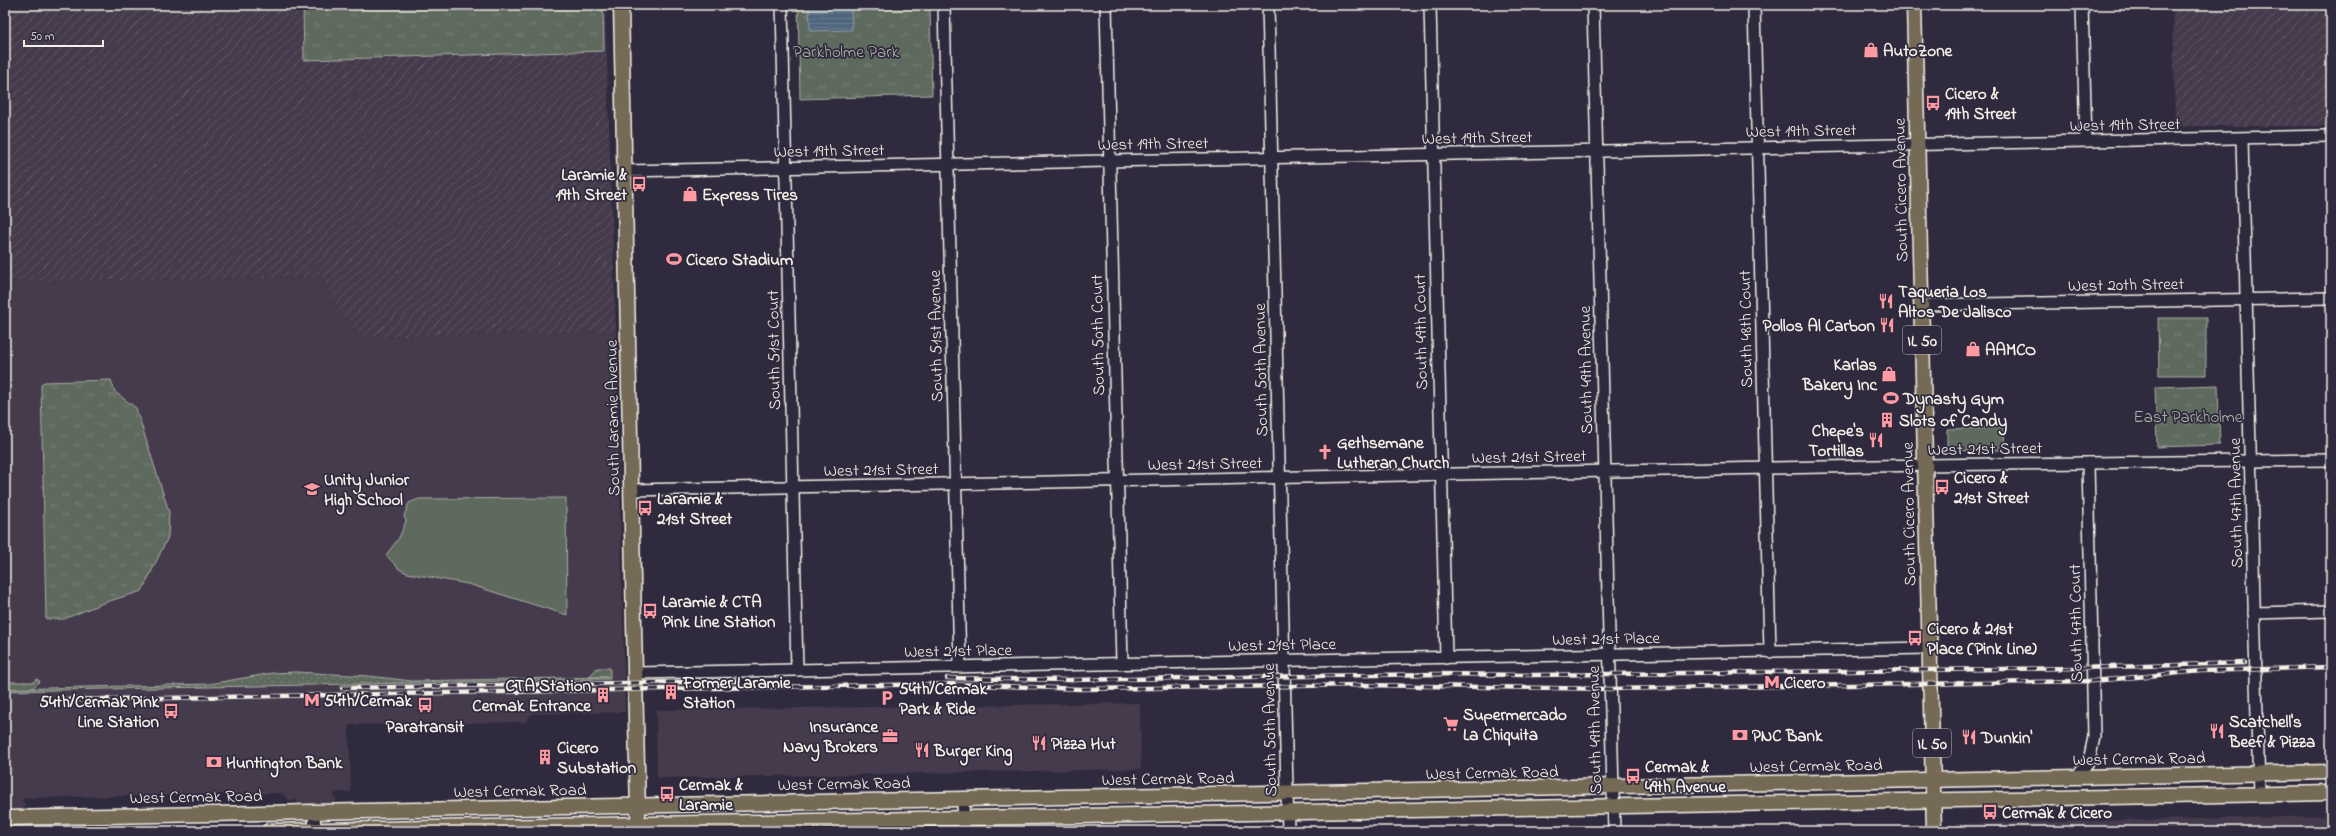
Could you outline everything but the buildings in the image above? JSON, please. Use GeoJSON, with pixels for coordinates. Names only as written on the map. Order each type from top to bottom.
{"type":"FeatureCollection","features":[{"type":"Feature","properties":{"kind":"main road","name":"South Laramie Avenue"},"geometry":{"type":"LineString","coordinates":[[621,5],[638,827]]}},
{"type":"Feature","properties":{"kind":"main road","name":"South Cicero Avenue"},"geometry":{"type":"LineString","coordinates":[[1914,5],[1934,831]]}},
{"type":"Feature","properties":{"kind":"main road","name":"West Cermak Road"},"geometry":{"type":"LineString","coordinates":[[5,818],[2331,772]]}},
{"type":"Feature","properties":{"kind":"main road","name":"West Cermak Road"},"geometry":{"type":"LineString","coordinates":[[270,831],[963,824],[1288,812],[2331,793]]}},
{"type":"Feature","properties":{"kind":"street","name":"South 51st Court"},"geometry":{"type":"LineString","coordinates":[[782,5],[797,670]]}},
{"type":"Feature","properties":{"kind":"street","name":"South 51st Avenue"},"geometry":{"type":"LineString","coordinates":[[944,5],[960,667]]}},
{"type":"Feature","properties":{"kind":"street","name":"South 50th Court"},"geometry":{"type":"LineString","coordinates":[[1106,5],[1122,664]]}},
{"type":"Feature","properties":{"kind":"street","name":"South 50th Avenue"},"geometry":{"type":"LineString","coordinates":[[1268,5],[1288,831]]}},
{"type":"Feature","properties":{"kind":"street","name":"South 49th Court"},"geometry":{"type":"LineString","coordinates":[[1430,5],[1446,658]]}},
{"type":"Feature","properties":{"kind":"street","name":"South 49th Avenue"},"geometry":{"type":"LineString","coordinates":[[1593,5],[1614,831]]}},
{"type":"Feature","properties":{"kind":"street","name":"South 48th Court"},"geometry":{"type":"LineString","coordinates":[[1754,5],[1770,652]]}},
{"type":"Feature","properties":{"kind":"street"},"geometry":{"type":"LineString","coordinates":[[2082,5],[2086,141]]}},
{"type":"Feature","properties":{"kind":"street","name":"West 19th Street"},"geometry":{"type":"LineString","coordinates":[[624,171],[2331,136]]}},
{"type":"Feature","properties":{"kind":"street","name":"South 47th Avenue"},"geometry":{"type":"LineString","coordinates":[[2242,138],[2256,701],[2260,794]]}},
{"type":"Feature","properties":{"kind":"street","name":"West 20th Street"},"geometry":{"type":"LineString","coordinates":[[1921,305],[2331,298]]}},
{"type":"Feature","properties":{"kind":"street","name":"West 21st Street"},"geometry":{"type":"LineString","coordinates":[[632,490],[1118,482],[1925,465],[2331,460]]}},
{"type":"Feature","properties":{"kind":"street","name":"South 47th Court"},"geometry":{"type":"LineString","coordinates":[[2076,777],[2089,761],[2094,737],[2088,463]]}},
{"type":"Feature","properties":{"kind":"street"},"geometry":{"type":"LineString","coordinates":[[2254,613],[2331,611]]}},
{"type":"Feature","properties":{"kind":"street","name":"West 21st Place"},"geometry":{"type":"LineString","coordinates":[[636,673],[1929,648]]}},
{"type":"Feature","properties":{"kind":"street"},"geometry":{"type":"LineString","coordinates":[[963,799],[963,824]]}},
{"type":"Feature","properties":{"kind":"street"},"geometry":{"type":"LineString","coordinates":[[314,812],[315,830]]}},
{"type":"Feature","properties":{"kind":"shaded area"},"geometry":{"type":"Polygon","coordinates":[[[5,5],[605,5],[616,331],[363,337],[340,313],[321,277],[5,282],[5,5]]]}},
{"type":"Feature","properties":{"kind":"shaded area"},"geometry":{"type":"Polygon","coordinates":[[[2173,5],[2331,5],[2331,126],[2175,126],[2173,5]]]}},
{"type":"Feature","properties":{"kind":"shaded area","name":"Unity Junior High School"},"geometry":{"type":"Polygon","coordinates":[[[321,277],[340,313],[363,337],[616,331],[625,712],[532,714],[526,722],[349,725],[351,792],[337,792],[333,795],[337,799],[332,805],[298,806],[297,800],[289,800],[281,793],[25,798],[22,801],[26,805],[21,811],[5,808],[5,282],[321,277]]]}},
{"type":"Feature","properties":{"kind":"shaded area"},"geometry":{"type":"Polygon","coordinates":[[[1140,703],[1141,769],[657,778],[656,710],[1140,703]]]}},
{"type":"Feature","properties":{"kind":"shaded area"},"geometry":{"type":"Polygon","coordinates":[[[2331,816],[2331,831],[1956,831],[1956,824],[2331,816]]]}},
{"type":"Feature","properties":{"kind":"green space"},"geometry":{"type":"Polygon","coordinates":[[[303,5],[603,5],[604,51],[304,60],[303,5]]]}},
{"type":"Feature","properties":{"kind":"green space","name":"Parkholme Park"},"geometry":{"type":"Polygon","coordinates":[[[798,5],[930,5],[932,95],[800,99],[798,5]]]}},
{"type":"Feature","properties":{"kind":"green space","name":"East Parkholme"},"geometry":{"type":"Polygon","coordinates":[[[2158,318],[2206,318],[2206,375],[2159,375],[2158,318]]]}},
{"type":"Feature","properties":{"kind":"green space"},"geometry":{"type":"Polygon","coordinates":[[[111,380],[115,392],[136,408],[169,512],[168,537],[142,591],[103,603],[64,619],[46,619],[41,385],[44,382],[111,380]]]}},
{"type":"Feature","properties":{"kind":"green space","name":"East Parkholme"},"geometry":{"type":"Polygon","coordinates":[[[2218,385],[2220,445],[2157,447],[2155,387],[2218,385]]]}},
{"type":"Feature","properties":{"kind":"green space"},"geometry":{"type":"Polygon","coordinates":[[[2004,427],[2005,450],[1947,451],[1947,429],[2004,427]]]}},
{"type":"Feature","properties":{"kind":"green space"},"geometry":{"type":"Polygon","coordinates":[[[566,498],[567,615],[468,584],[407,573],[399,569],[386,555],[399,538],[406,521],[404,516],[409,503],[419,499],[566,498]]]}},
{"type":"Feature","properties":{"kind":"green space"},"geometry":{"type":"Polygon","coordinates":[[[597,668],[610,668],[610,677],[589,677],[597,668]]]}},
{"type":"Feature","properties":{"kind":"green space"},"geometry":{"type":"Polygon","coordinates":[[[296,672],[368,676],[412,681],[610,677],[610,679],[7,691],[7,689],[209,684],[273,673],[296,672]]]}},
{"type":"Feature","properties":{"kind":"green space"},"geometry":{"type":"Polygon","coordinates":[[[36,679],[40,681],[33,688],[7,689],[7,682],[34,682],[36,679]]]}},
{"type":"Feature","properties":{"kind":"water"},"geometry":{"type":"Polygon","coordinates":[[[809,5],[851,5],[852,30],[810,31],[809,5]]]}},
{"type":"Feature","properties":{"kind":"railway"},"geometry":{"type":"LineString","coordinates":[[947,678],[1069,680],[1436,674],[1532,675],[2078,668],[2245,663]]}},
{"type":"Feature","properties":{"kind":"railway"},"geometry":{"type":"LineString","coordinates":[[56,700],[954,684],[1081,689],[1362,685],[1610,689],[2093,681],[2201,671],[2331,667]]}},
{"type":"Feature","properties":{"kind":"railway"},"geometry":{"type":"LineString","coordinates":[[342,688],[737,681]]}},
{"type":"Feature","properties":{"kind":"place","name":"AutoZone"},"geometry":{"type":"Point","coordinates":[1871,50]}},
{"type":"Feature","properties":{"kind":"place","name":"Cicero & 19th Street"},"geometry":{"type":"Point","coordinates":[1933,103]}},
{"type":"Feature","properties":{"kind":"place","name":"Laramie & 19th Street"},"geometry":{"type":"Point","coordinates":[639,184]}},
{"type":"Feature","properties":{"kind":"place","name":"Express Tires"},"geometry":{"type":"Point","coordinates":[690,194]}},
{"type":"Feature","properties":{"kind":"place","name":"Cicero Stadium"},"geometry":{"type":"Point","coordinates":[674,259]}},
{"type":"Feature","properties":{"kind":"place","name":"Taqueria Los Altos De Jalisco"},"geometry":{"type":"Point","coordinates":[1886,301]}},
{"type":"Feature","properties":{"kind":"place","name":"Pollos Al Carbon"},"geometry":{"type":"Point","coordinates":[1887,325]}},
{"type":"Feature","properties":{"kind":"place","name":"AAMCO"},"geometry":{"type":"Point","coordinates":[1973,349]}},
{"type":"Feature","properties":{"kind":"place","name":"Karlas Bakery Inc"},"geometry":{"type":"Point","coordinates":[1889,374]}},
{"type":"Feature","properties":{"kind":"place","name":"Dynasty Gym"},"geometry":{"type":"Point","coordinates":[1891,398]}},
{"type":"Feature","properties":{"kind":"place","name":"Slots of Candy"},"geometry":{"type":"Point","coordinates":[1887,420]}},
{"type":"Feature","properties":{"kind":"place","name":"Chepe's Tortillas"},"geometry":{"type":"Point","coordinates":[1876,440]}},
{"type":"Feature","properties":{"kind":"place","name":"Gethsemane Lutheran Church"},"geometry":{"type":"Point","coordinates":[1325,452]}},
{"type":"Feature","properties":{"kind":"place","name":"Cicero & 21st Street"},"geometry":{"type":"Point","coordinates":[1942,487]}},
{"type":"Feature","properties":{"kind":"place","name":"Unity Junior High School"},"geometry":{"type":"Point","coordinates":[312,489]}},
{"type":"Feature","properties":{"kind":"place","name":"Laramie & 21st Street"},"geometry":{"type":"Point","coordinates":[645,508]}},
{"type":"Feature","properties":{"kind":"place","name":"Laramie & CTA Pink Line Station"},"geometry":{"type":"Point","coordinates":[650,611]}},
{"type":"Feature","properties":{"kind":"place","name":"Cicero & 21st Place (Pink Line)"},"geometry":{"type":"Point","coordinates":[1915,638]}},
{"type":"Feature","properties":{"kind":"place","name":"Cicero"},"geometry":{"type":"Point","coordinates":[1772,682]}},
{"type":"Feature","properties":{"kind":"place","name":"Former Laramie Station"},"geometry":{"type":"Point","coordinates":[671,692]}},
{"type":"Feature","properties":{"kind":"place","name":"CTA Station Cermak Entrance"},"geometry":{"type":"Point","coordinates":[603,695]}},
{"type":"Feature","properties":{"kind":"place","name":"54th/Cermak Park & Ride"},"geometry":{"type":"Point","coordinates":[887,698]}},
{"type":"Feature","properties":{"kind":"place","name":"54th/Cermak"},"geometry":{"type":"Point","coordinates":[312,700]}},
{"type":"Feature","properties":{"kind":"place","name":"Paratransit"},"geometry":{"type":"Point","coordinates":[425,705]}},
{"type":"Feature","properties":{"kind":"place","name":"54th/Cermak Pink Line Station"},"geometry":{"type":"Point","coordinates":[171,711]}},
{"type":"Feature","properties":{"kind":"place","name":"Supermercado La Chiquita"},"geometry":{"type":"Point","coordinates":[1451,724]}},
{"type":"Feature","properties":{"kind":"place","name":"Scatchell's Beef & Pizza"},"geometry":{"type":"Point","coordinates":[2217,731]}},
{"type":"Feature","properties":{"kind":"place","name":"PNC Bank"},"geometry":{"type":"Point","coordinates":[1740,735]}},
{"type":"Feature","properties":{"kind":"place","name":"Insurance Navy Brokers"},"geometry":{"type":"Point","coordinates":[890,736]}},
{"type":"Feature","properties":{"kind":"place","name":"Dunkin'"},"geometry":{"type":"Point","coordinates":[1969,737]}},
{"type":"Feature","properties":{"kind":"place","name":"Pizza Hut"},"geometry":{"type":"Point","coordinates":[1039,743]}},
{"type":"Feature","properties":{"kind":"place","name":"Burger King"},"geometry":{"type":"Point","coordinates":[922,750]}},
{"type":"Feature","properties":{"kind":"place","name":"Cicero Substation"},"geometry":{"type":"Point","coordinates":[545,757]}},
{"type":"Feature","properties":{"kind":"place","name":"Huntington Bank"},"geometry":{"type":"Point","coordinates":[214,762]}},
{"type":"Feature","properties":{"kind":"place","name":"Cermak & 49th Avenue"},"geometry":{"type":"Point","coordinates":[1633,776]}},
{"type":"Feature","properties":{"kind":"place","name":"Cermak & Laramie"},"geometry":{"type":"Point","coordinates":[667,794]}},
{"type":"Feature","properties":{"kind":"place","name":"Cermak & Cicero"},"geometry":{"type":"Point","coordinates":[1990,812]}}]}
